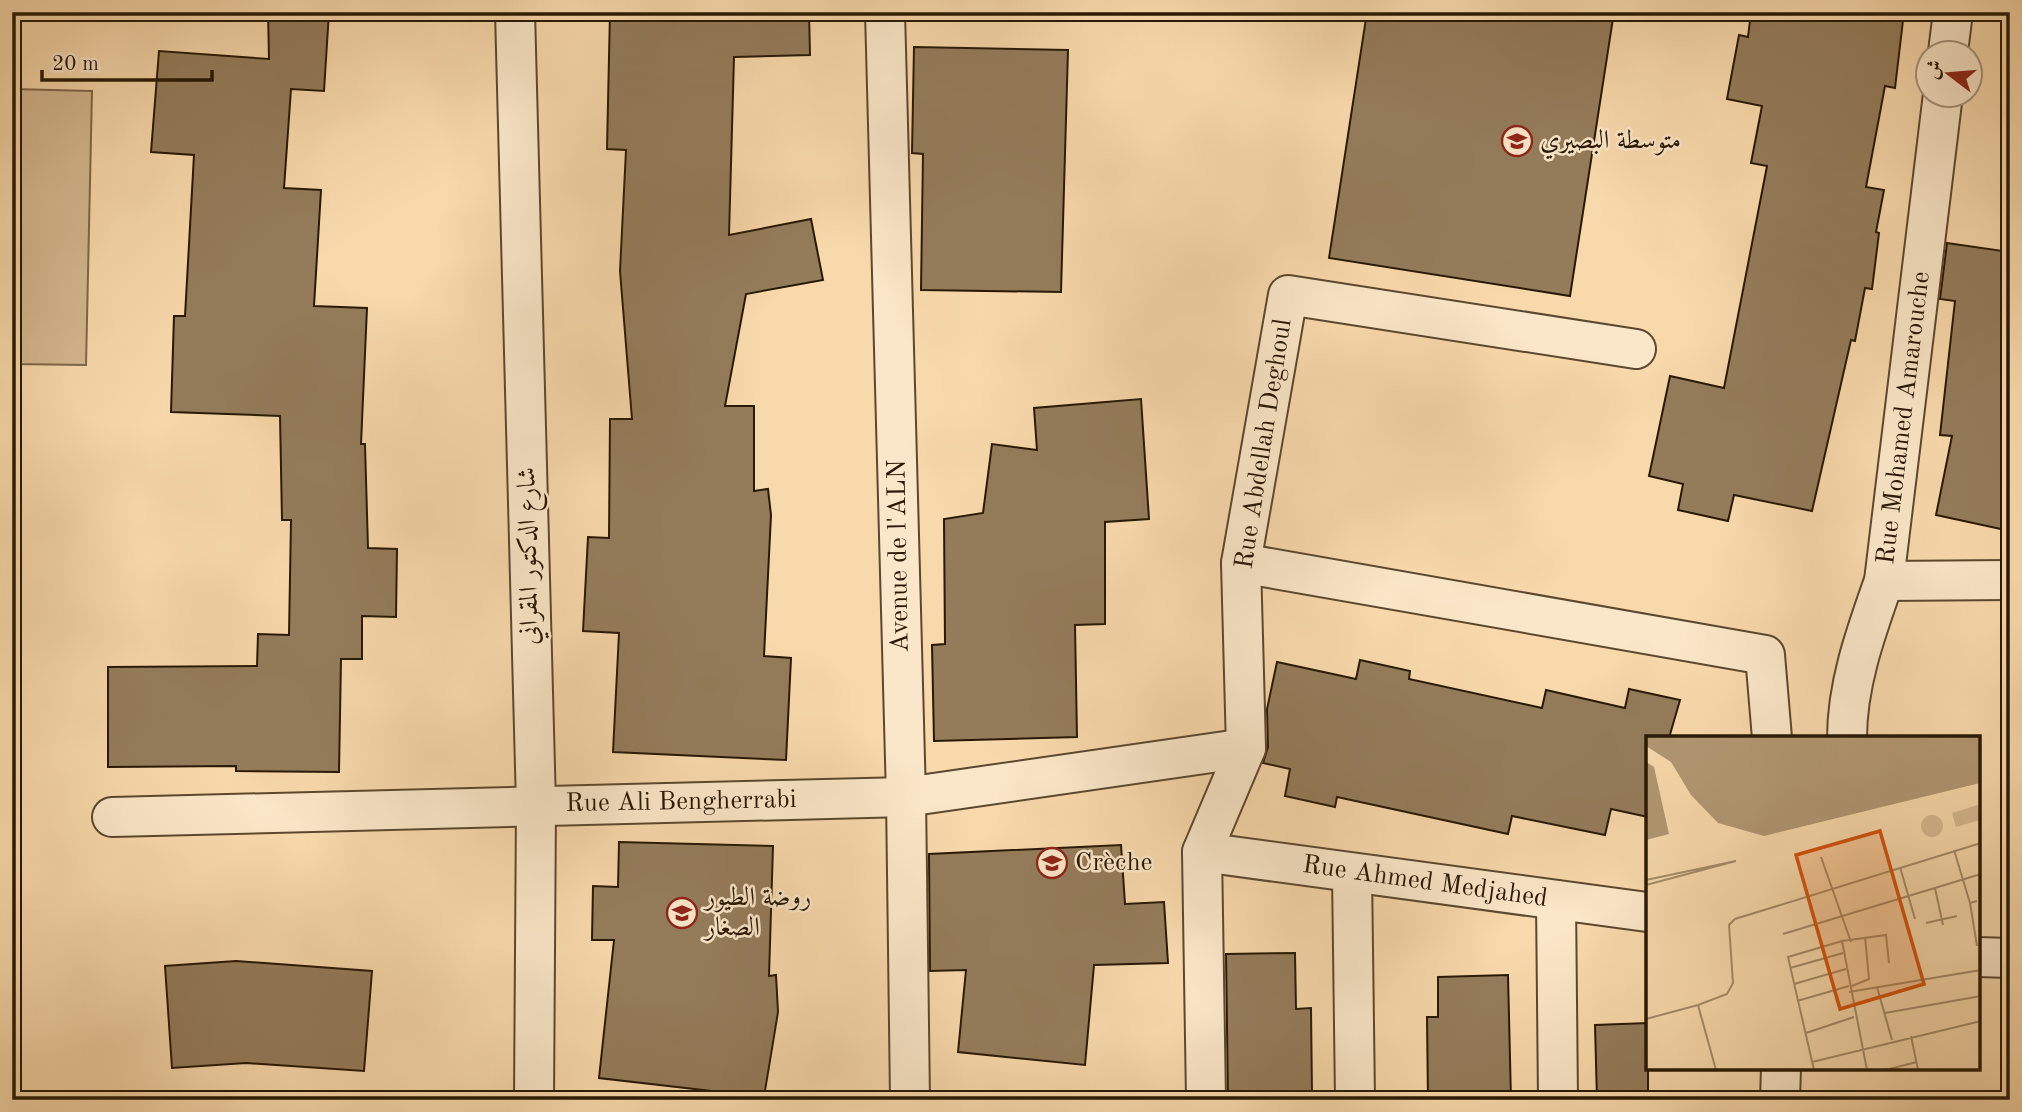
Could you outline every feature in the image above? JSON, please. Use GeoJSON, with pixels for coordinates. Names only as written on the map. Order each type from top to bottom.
{"type":"FeatureCollection","features":[{"type":"Feature","properties":{"kind":"street","name":"شارع الدكتور المقراني"},"geometry":{"type":"LineString","coordinates":[[515,12],[536,805],[534,1100]]}},
{"type":"Feature","properties":{"kind":"street","name":"Avenue de l'ALN"},"geometry":{"type":"LineString","coordinates":[[886,12],[906,797],[910,1100]]}},
{"type":"Feature","properties":{"kind":"street"},"geometry":{"type":"LineString","coordinates":[[1950,38],[1953,12]]}},
{"type":"Feature","properties":{"kind":"street","name":"Rue Mohamed Amarouche"},"geometry":{"type":"LineString","coordinates":[[1847,736],[1847,713],[1862,643],[1884,581],[1941,108]]}},
{"type":"Feature","properties":{"kind":"street","name":"Rue Abdellah Deghoul"},"geometry":{"type":"LineString","coordinates":[[1202,852],[1246,748],[1241,563],[1288,295],[1636,349]]}},
{"type":"Feature","properties":{"kind":"street"},"geometry":{"type":"LineString","coordinates":[[1241,563],[1765,655],[1772,736]]}},
{"type":"Feature","properties":{"kind":"street"},"geometry":{"type":"LineString","coordinates":[[1884,581],[2010,580]]}},
{"type":"Feature","properties":{"kind":"street","name":"Rue Ali Bengherrabi"},"geometry":{"type":"LineString","coordinates":[[112,817],[906,797],[1246,748]]}},
{"type":"Feature","properties":{"kind":"street"},"geometry":{"type":"LineString","coordinates":[[1202,852],[1206,1100]]}},
{"type":"Feature","properties":{"kind":"street","name":"Rue Ahmed Medjahed"},"geometry":{"type":"LineString","coordinates":[[1202,852],[1646,912]]}},
{"type":"Feature","properties":{"kind":"street"},"geometry":{"type":"LineString","coordinates":[[1352,873],[1355,1100]]}},
{"type":"Feature","properties":{"kind":"street"},"geometry":{"type":"LineString","coordinates":[[1556,900],[1558,1100]]}},
{"type":"Feature","properties":{"kind":"street"},"geometry":{"type":"LineString","coordinates":[[1980,957],[2010,958]]}},
{"type":"Feature","properties":{"kind":"street"},"geometry":{"type":"LineString","coordinates":[[1780,1100],[1781,1070]]}},
{"type":"Feature","properties":{"kind":"shaded area"},"geometry":{"type":"Polygon","coordinates":[[[12,89],[92,91],[86,365],[12,364],[12,89]]]}},
{"type":"Feature","properties":{"kind":"building"},"geometry":{"type":"Polygon","coordinates":[[[268,12],[329,12],[324,91],[291,89],[284,188],[321,190],[314,306],[367,308],[361,444],[365,444],[368,548],[397,549],[396,617],[362,616],[362,659],[341,659],[339,772],[236,771],[236,766],[108,767],[108,667],[257,666],[258,634],[289,635],[291,520],[282,520],[280,416],[171,412],[174,316],[185,316],[194,155],[151,152],[159,51],[269,59],[268,12]]]}},
{"type":"Feature","properties":{"kind":"building"},"geometry":{"type":"Polygon","coordinates":[[[610,12],[809,12],[810,55],[734,57],[729,235],[811,219],[823,280],[746,294],[725,406],[754,406],[754,491],[768,489],[771,515],[764,656],[791,658],[786,760],[613,752],[619,633],[583,631],[588,537],[609,538],[610,419],[632,419],[620,271],[626,150],[607,149],[610,12]]]}},
{"type":"Feature","properties":{"kind":"building"},"geometry":{"type":"Polygon","coordinates":[[[1367,12],[1614,12],[1570,296],[1329,258],[1367,12]]]}},
{"type":"Feature","properties":{"kind":"building"},"geometry":{"type":"Polygon","coordinates":[[[1751,12],[1904,12],[1895,88],[1885,86],[1866,187],[1884,190],[1876,232],[1879,233],[1872,289],[1865,288],[1855,341],[1851,340],[1812,511],[1734,495],[1728,521],[1678,510],[1683,484],[1649,476],[1670,376],[1724,388],[1767,166],[1751,163],[1762,106],[1727,99],[1739,35],[1748,37],[1751,12]]]}},
{"type":"Feature","properties":{"kind":"building"},"geometry":{"type":"Polygon","coordinates":[[[914,47],[1068,50],[1061,292],[921,290],[923,154],[912,153],[914,47]]]}},
{"type":"Feature","properties":{"kind":"building"},"geometry":{"type":"Polygon","coordinates":[[[1947,243],[2010,252],[2010,531],[1936,515],[1952,436],[1940,435],[1955,301],[1940,299],[1947,243]]]}},
{"type":"Feature","properties":{"kind":"building"},"geometry":{"type":"Polygon","coordinates":[[[1141,399],[1149,519],[1105,522],[1105,624],[1075,625],[1077,737],[934,741],[932,645],[945,644],[944,519],[983,513],[992,444],[1037,450],[1034,408],[1141,399]]]}},
{"type":"Feature","properties":{"kind":"building"},"geometry":{"type":"Polygon","coordinates":[[[1360,660],[1410,671],[1409,679],[1542,708],[1546,690],[1625,708],[1629,689],[1680,700],[1670,736],[1646,736],[1646,817],[1611,809],[1605,835],[1512,816],[1508,834],[1337,797],[1335,807],[1285,796],[1290,769],[1263,763],[1268,747],[1267,709],[1277,662],[1356,679],[1360,660]]]}},
{"type":"Feature","properties":{"kind":"building"},"geometry":{"type":"Polygon","coordinates":[[[619,842],[773,846],[769,976],[776,975],[778,1012],[764,1097],[599,1078],[614,940],[592,940],[593,886],[618,887],[619,842]]]}},
{"type":"Feature","properties":{"kind":"building"},"geometry":{"type":"Polygon","coordinates":[[[1121,845],[1125,904],[1164,902],[1168,963],[1094,965],[1085,1065],[958,1052],[966,970],[930,971],[929,854],[1121,845]]]}},
{"type":"Feature","properties":{"kind":"building"},"geometry":{"type":"Polygon","coordinates":[[[1295,953],[1296,1009],[1311,1008],[1312,1095],[1297,1096],[1297,1100],[1228,1100],[1226,954],[1295,953]]]}},
{"type":"Feature","properties":{"kind":"building"},"geometry":{"type":"Polygon","coordinates":[[[236,961],[372,971],[364,1071],[246,1063],[172,1068],[165,966],[236,961]]]}},
{"type":"Feature","properties":{"kind":"building"},"geometry":{"type":"Polygon","coordinates":[[[1508,975],[1511,1100],[1428,1100],[1427,1017],[1438,1017],[1438,977],[1508,975]]]}},
{"type":"Feature","properties":{"kind":"building"},"geometry":{"type":"Polygon","coordinates":[[[1646,1023],[1648,1100],[1597,1100],[1595,1025],[1646,1023]]]}},
{"type":"Feature","properties":{"kind":"place","name":"متوسطة البصيري"},"geometry":{"type":"Point","coordinates":[1517,141]}},
{"type":"Feature","properties":{"kind":"place","name":"Crèche"},"geometry":{"type":"Point","coordinates":[1052,863]}},
{"type":"Feature","properties":{"kind":"place","name":"روضة الطيور الصغار"},"geometry":{"type":"Point","coordinates":[682,913]}}]}
